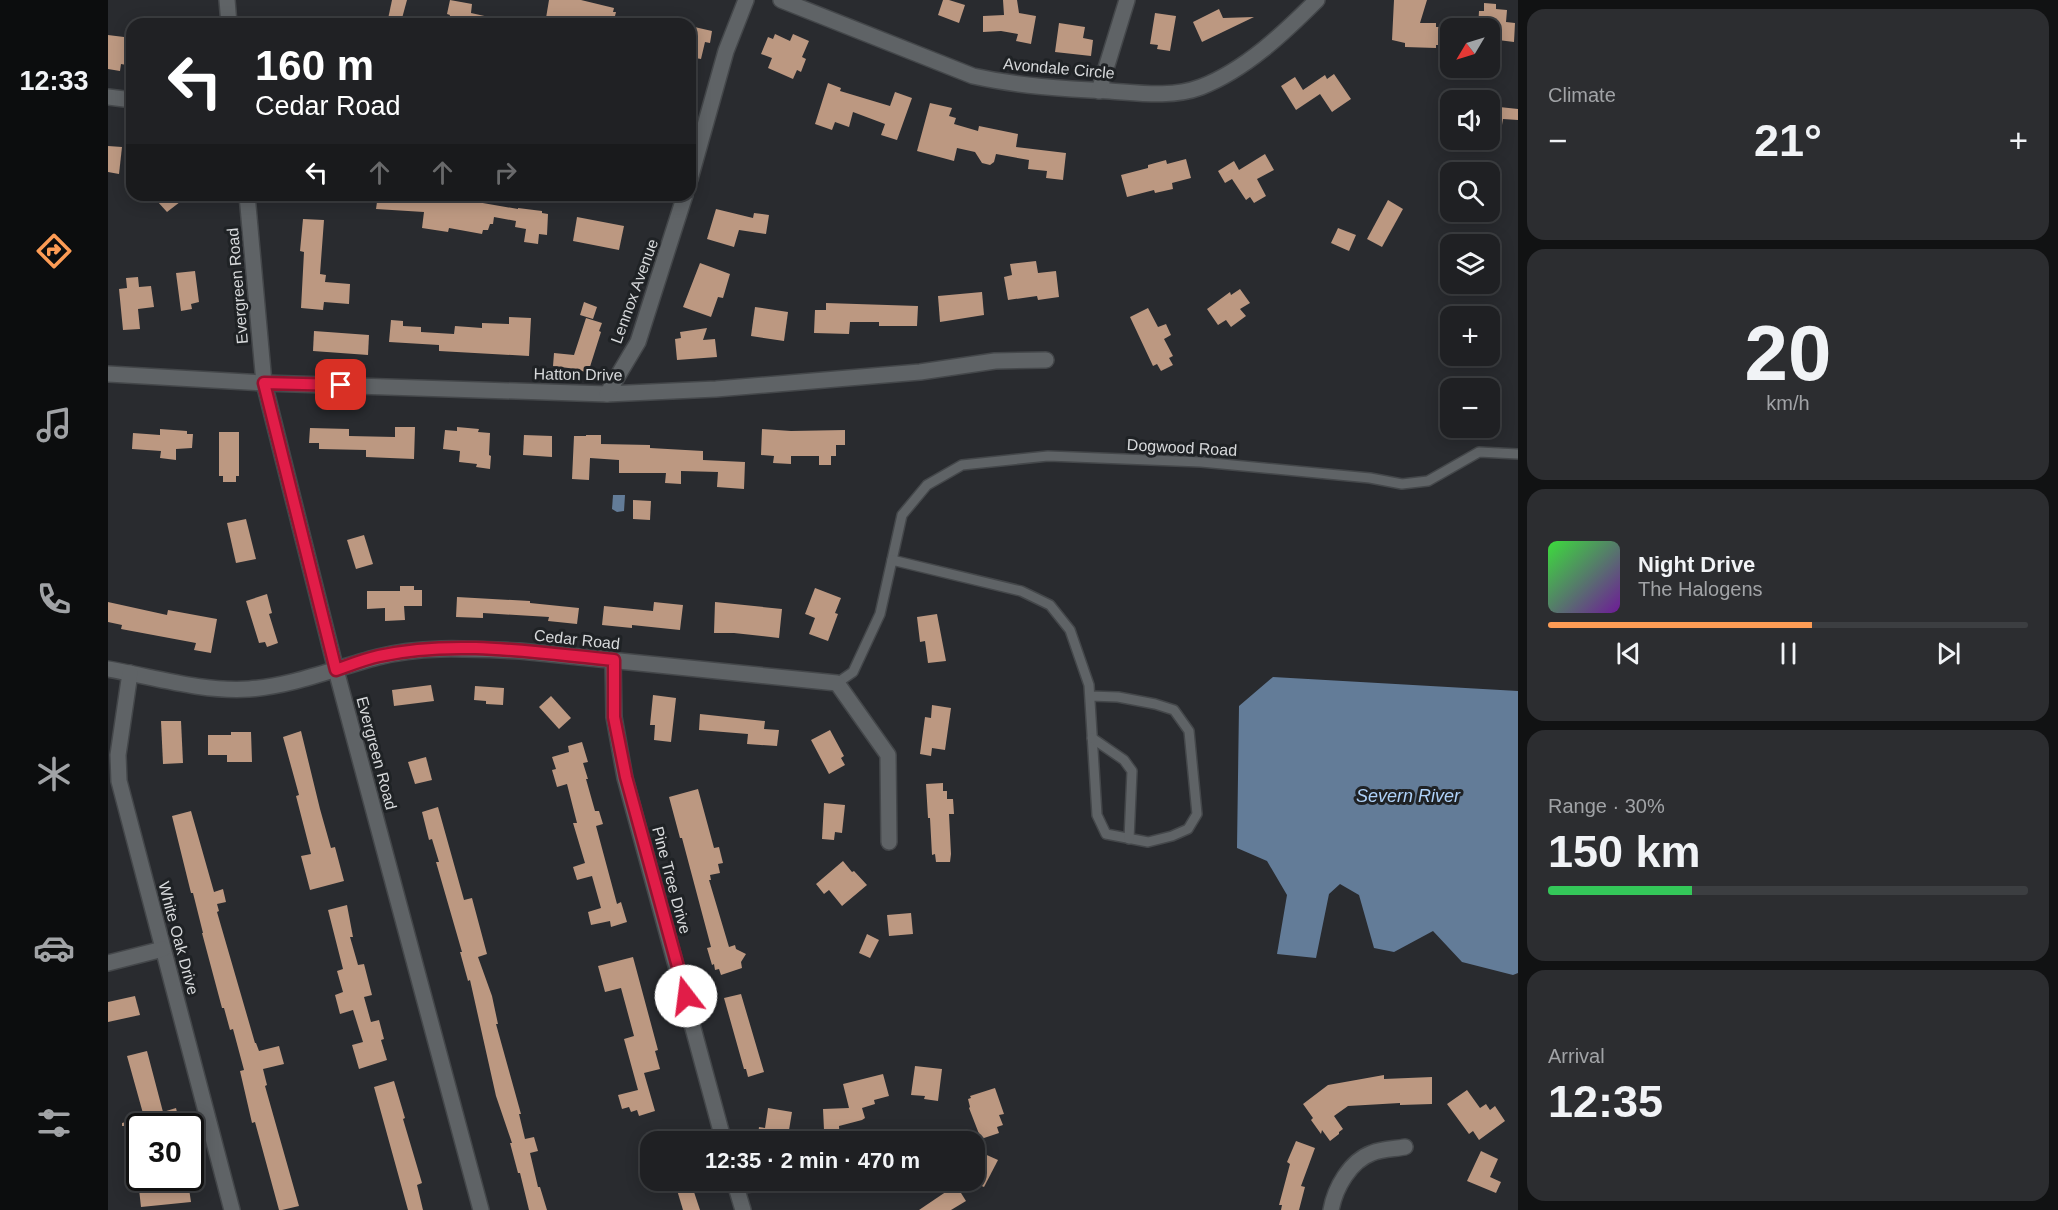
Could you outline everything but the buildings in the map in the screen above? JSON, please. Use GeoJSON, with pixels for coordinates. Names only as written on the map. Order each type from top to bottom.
{"type":"FeatureCollection","features":[{"type":"Feature","properties":{"kind":"street"},"geometry":{"type":"LineString","coordinates":[[227,0],[228,18]]}},
{"type":"Feature","properties":{"kind":"street"},"geometry":{"type":"LineString","coordinates":[[696,157],[726,51],[746,0]]}},
{"type":"Feature","properties":{"kind":"street","name":"Avondale Circle"},"geometry":{"type":"LineString","coordinates":[[781,0],[974,76],[1021,84],[1155,94],[1180,92],[1215,81],[1266,48],[1317,0]]}},
{"type":"Feature","properties":{"kind":"street"},"geometry":{"type":"LineString","coordinates":[[1099,91],[1127,0]]}},
{"type":"Feature","properties":{"kind":"street"},"geometry":{"type":"LineString","coordinates":[[108,96],[126,99]]}},
{"type":"Feature","properties":{"kind":"street","name":"Evergreen Road"},"geometry":{"type":"LineString","coordinates":[[248,201],[264,383],[336,670],[481,1210]]}},
{"type":"Feature","properties":{"kind":"street","name":"Lennox Avenue"},"geometry":{"type":"LineString","coordinates":[[608,394],[638,342],[679,201]]}},
{"type":"Feature","properties":{"kind":"street","name":"Hatton Drive"},"geometry":{"type":"LineString","coordinates":[[108,374],[264,383],[608,394],[716,389],[920,372],[995,361],[1046,360]]}},
{"type":"Feature","properties":{"kind":"street","name":"Cedar Road"},"geometry":{"type":"LineString","coordinates":[[108,669],[195,685],[248,689],[306,679],[379,656],[444,649],[520,651],[837,683]]}},
{"type":"Feature","properties":{"kind":"street","name":"Pine Tree Drive"},"geometry":{"type":"LineString","coordinates":[[614,660],[614,717],[626,777],[721,1131]]}},
{"type":"Feature","properties":{"kind":"street","name":"White Oak Drive"},"geometry":{"type":"LineString","coordinates":[[130,673],[118,755],[119,781],[232,1210]]}},
{"type":"Feature","properties":{"kind":"street"},"geometry":{"type":"LineString","coordinates":[[837,683],[888,755],[889,842]]}},
{"type":"Feature","properties":{"kind":"street"},"geometry":{"type":"LineString","coordinates":[[108,963],[163,949]]}},
{"type":"Feature","properties":{"kind":"street"},"geometry":{"type":"LineString","coordinates":[[1331,1210],[1340,1185],[1356,1162],[1371,1153],[1405,1147]]}},
{"type":"Feature","properties":{"kind":"street"},"geometry":{"type":"LineString","coordinates":[[737,1191],[743,1210]]}},
{"type":"Feature","properties":{"kind":"lane","name":"Dogwood Road"},"geometry":{"type":"LineString","coordinates":[[837,683],[853,672],[880,614],[902,515],[927,485],[962,465],[1048,456],[1201,462],[1370,478],[1402,484],[1428,482],[1479,452],[1518,454]]}},
{"type":"Feature","properties":{"kind":"lane"},"geometry":{"type":"LineString","coordinates":[[892,560],[1021,591],[1050,605],[1070,630],[1089,685],[1097,815],[1106,834],[1148,842],[1188,829],[1197,814],[1189,731],[1174,711],[1155,704],[1118,697],[1090,696]]}},
{"type":"Feature","properties":{"kind":"lane"},"geometry":{"type":"LineString","coordinates":[[1092,738],[1124,760],[1132,771],[1129,839]]}},
{"type":"Feature","properties":{"kind":"water"},"geometry":{"type":"Polygon","coordinates":[[[613,495],[625,495],[624,511],[617,512],[612,509],[613,495]]]}},
{"type":"Feature","properties":{"kind":"water","name":"Severn River"},"geometry":{"type":"Polygon","coordinates":[[[1273,677],[1518,691],[1518,973],[1513,975],[1462,962],[1433,931],[1394,952],[1374,948],[1359,895],[1340,884],[1329,894],[1316,958],[1277,954],[1287,895],[1267,861],[1237,848],[1239,706],[1273,677]]]}},
{"type":"Feature","properties":{"kind":"route"},"geometry":{"type":"LineString","coordinates":[[341,385],[264,383],[336,670],[379,656],[444,649],[520,651],[614,660],[614,717],[626,777],[686,996]]}}]}
